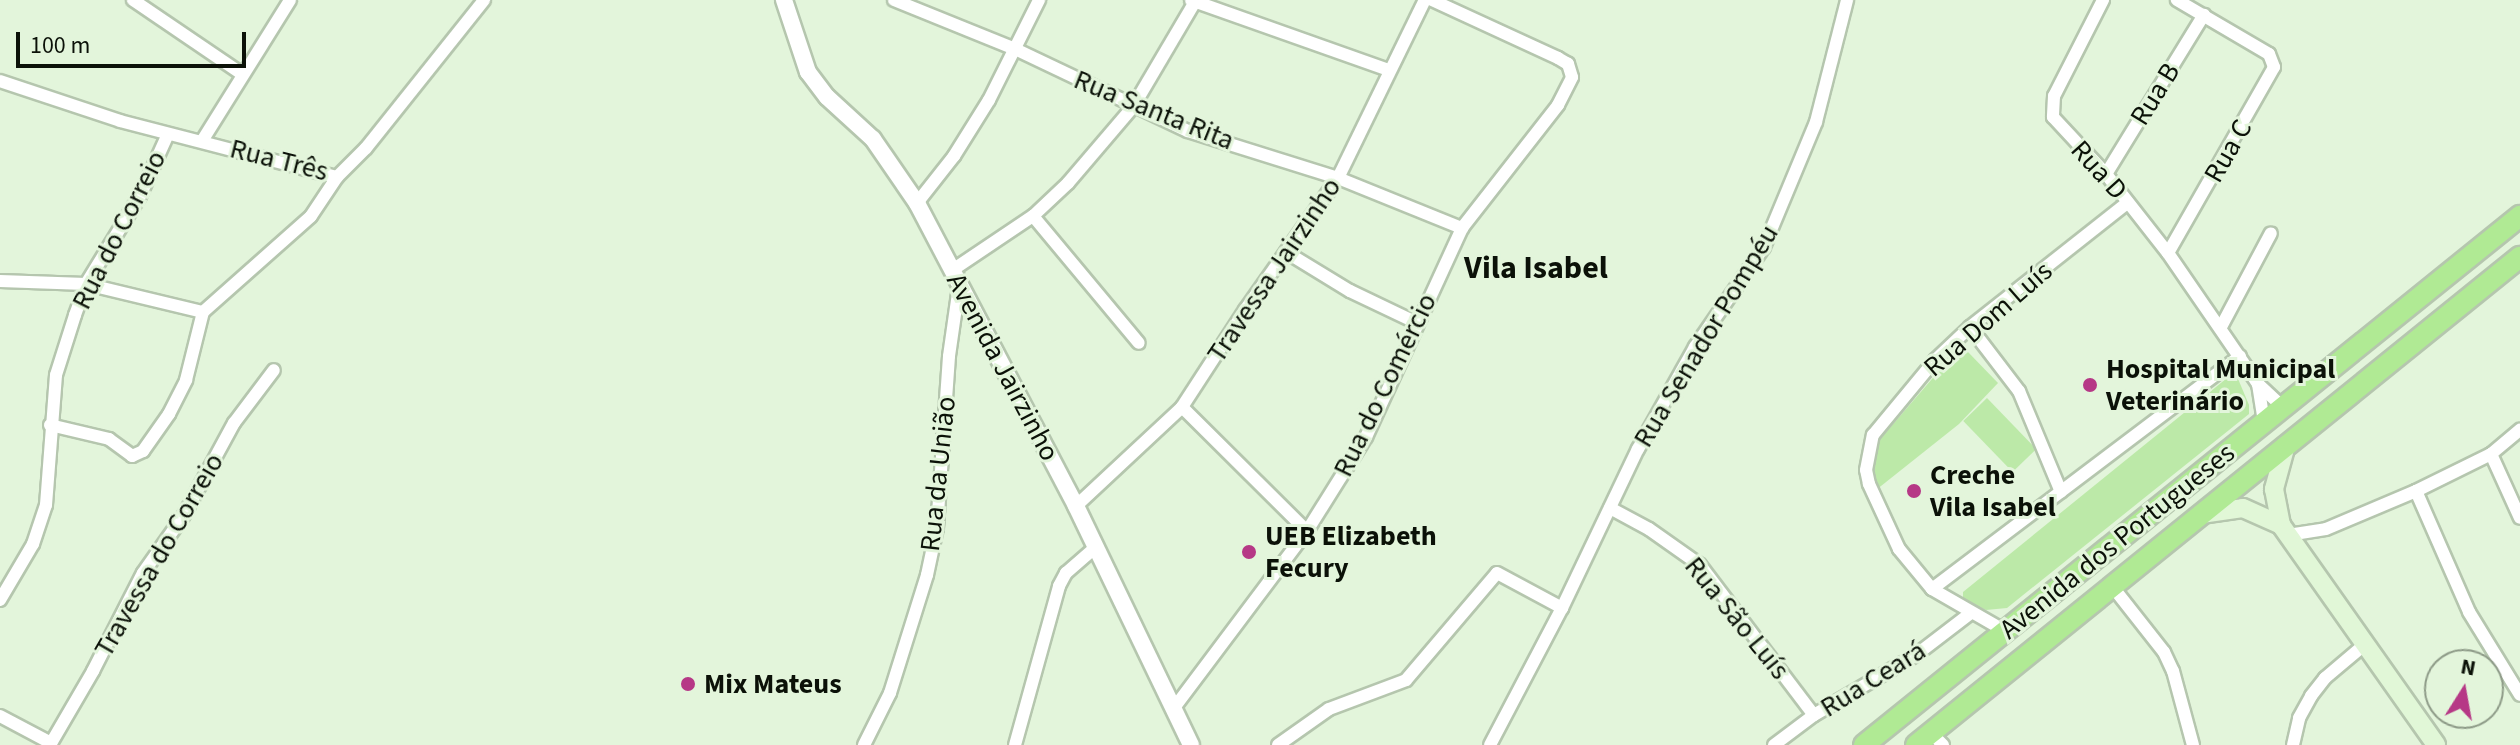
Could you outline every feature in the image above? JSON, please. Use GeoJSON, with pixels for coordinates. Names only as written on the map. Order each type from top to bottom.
{"type":"FeatureCollection","features":[{"type":"Feature","properties":{"kind":"highway","name":"Avenida dos Portugueses"},"geometry":{"type":"LineString","coordinates":[[1864,745],[2520,216]]}},
{"type":"Feature","properties":{"kind":"highway","name":"Avenida dos Portugueses"},"geometry":{"type":"LineString","coordinates":[[1930,741],[2112,586],[2520,257]]}},
{"type":"Feature","properties":{"kind":"highway"},"geometry":{"type":"LineString","coordinates":[[1878,745],[1925,708],[1950,676]]}},
{"type":"Feature","properties":{"kind":"main road"},"geometry":{"type":"LineString","coordinates":[[2286,445],[2274,489],[2285,530],[2436,745]]}},
{"type":"Feature","properties":{"kind":"main road"},"geometry":{"type":"LineString","coordinates":[[2200,515],[2243,508],[2285,530]]}},
{"type":"Feature","properties":{"kind":"street"},"geometry":{"type":"LineString","coordinates":[[133,0],[242,74]]}},
{"type":"Feature","properties":{"kind":"street"},"geometry":{"type":"LineString","coordinates":[[202,141],[290,0]]}},
{"type":"Feature","properties":{"kind":"street","name":"Rua Três"},"geometry":{"type":"LineString","coordinates":[[0,81],[168,134],[337,177],[375,138],[484,0]]}},
{"type":"Feature","properties":{"kind":"street","name":"Avenida Jairzinho"},"geometry":{"type":"LineString","coordinates":[[784,0],[808,72],[827,97],[873,139],[917,203],[1076,506],[1191,745]]}},
{"type":"Feature","properties":{"kind":"street","name":"Rua Santa Rita"},"geometry":{"type":"LineString","coordinates":[[894,0],[1015,49],[1188,131],[1338,178],[1462,228]]}},
{"type":"Feature","properties":{"kind":"street"},"geometry":{"type":"LineString","coordinates":[[917,203],[954,156],[989,100],[1039,0]]}},
{"type":"Feature","properties":{"kind":"street","name":"Travessa Jairzinho"},"geometry":{"type":"LineString","coordinates":[[1076,506],[1182,407],[1338,178],[1425,0]]}},
{"type":"Feature","properties":{"kind":"street","name":"Rua do Comércio"},"geometry":{"type":"LineString","coordinates":[[1174,708],[1307,531],[1366,437],[1462,228],[1567,89],[1572,70],[1558,58],[1432,0]]}},
{"type":"Feature","properties":{"kind":"street","name":"Rua Senador Pompéu"},"geometry":{"type":"LineString","coordinates":[[1490,745],[1695,347],[1764,247],[1816,122],[1847,0]]}},
{"type":"Feature","properties":{"kind":"street","name":"Rua D"},"geometry":{"type":"LineString","coordinates":[[2103,0],[2054,96],[2053,117],[2106,174],[2168,253],[2258,384],[2283,407]]}},
{"type":"Feature","properties":{"kind":"street"},"geometry":{"type":"LineString","coordinates":[[2177,0],[2204,15]]}},
{"type":"Feature","properties":{"kind":"street"},"geometry":{"type":"LineString","coordinates":[[951,271],[1033,216],[1068,183],[1133,107],[1194,1],[1389,70]]}},
{"type":"Feature","properties":{"kind":"street","name":"Rua B"},"geometry":{"type":"LineString","coordinates":[[2106,174],[2204,15]]}},
{"type":"Feature","properties":{"kind":"street","name":"Rua C"},"geometry":{"type":"LineString","coordinates":[[2168,253],[2271,75],[2273,59],[2204,15]]}},
{"type":"Feature","properties":{"kind":"street","name":"Rua do Correio"},"geometry":{"type":"LineString","coordinates":[[0,600],[40,525],[50,469],[50,425],[56,375],[86,284],[140,196],[168,134]]}},
{"type":"Feature","properties":{"kind":"street"},"geometry":{"type":"LineString","coordinates":[[50,425],[109,439],[124,452],[137,456],[169,414],[186,380],[194,336],[203,312],[311,216],[337,177]]}},
{"type":"Feature","properties":{"kind":"street","name":"Rua Dom Luís"},"geometry":{"type":"LineString","coordinates":[[2005,631],[1932,589],[1899,549],[1869,484],[1868,452],[1873,435],[1935,360],[1970,327],[2128,202]]}},
{"type":"Feature","properties":{"kind":"street"},"geometry":{"type":"LineString","coordinates":[[1033,216],[1139,343]]}},
{"type":"Feature","properties":{"kind":"street"},"geometry":{"type":"LineString","coordinates":[[2221,327],[2271,233]]}},
{"type":"Feature","properties":{"kind":"street"},"geometry":{"type":"LineString","coordinates":[[1286,252],[1350,291],[1417,323]]}},
{"type":"Feature","properties":{"kind":"street"},"geometry":{"type":"LineString","coordinates":[[0,281],[86,284],[203,312]]}},
{"type":"Feature","properties":{"kind":"street","name":"Rua da União"},"geometry":{"type":"LineString","coordinates":[[864,745],[890,693],[927,575],[937,528],[949,356],[959,287]]}},
{"type":"Feature","properties":{"kind":"street"},"geometry":{"type":"LineString","coordinates":[[1970,327],[2019,391],[2061,492]]}},
{"type":"Feature","properties":{"kind":"street"},"geometry":{"type":"LineString","coordinates":[[1932,589],[2240,356]]}},
{"type":"Feature","properties":{"kind":"street","name":"Travessa do Correio"},"geometry":{"type":"LineString","coordinates":[[50,744],[93,671],[143,573],[184,515],[234,423],[274,370]]}},
{"type":"Feature","properties":{"kind":"street","name":"Rua D"},"geometry":{"type":"LineString","coordinates":[[2258,384],[2264,422]]}},
{"type":"Feature","properties":{"kind":"street"},"geometry":{"type":"LineString","coordinates":[[1182,407],[1307,531]]}},
{"type":"Feature","properties":{"kind":"street"},"geometry":{"type":"LineString","coordinates":[[2285,530],[2326,529],[2416,491],[2491,454],[2520,430]]}},
{"type":"Feature","properties":{"kind":"street"},"geometry":{"type":"LineString","coordinates":[[2491,454],[2520,518]]}},
{"type":"Feature","properties":{"kind":"street"},"geometry":{"type":"LineString","coordinates":[[2416,491],[2469,612],[2519,690]]}},
{"type":"Feature","properties":{"kind":"street","name":"Rua São Luís"},"geometry":{"type":"LineString","coordinates":[[1610,508],[1662,537],[1700,565],[1814,715]]}},
{"type":"Feature","properties":{"kind":"street"},"geometry":{"type":"LineString","coordinates":[[1015,745],[1059,586],[1066,573],[1095,548]]}},
{"type":"Feature","properties":{"kind":"street"},"geometry":{"type":"LineString","coordinates":[[1278,745],[1329,709],[1406,680],[1497,573],[1562,608]]}},
{"type":"Feature","properties":{"kind":"street"},"geometry":{"type":"LineString","coordinates":[[2112,586],[2164,652],[2173,671],[2193,745]]}},
{"type":"Feature","properties":{"kind":"street","name":"Rua Ceará"},"geometry":{"type":"LineString","coordinates":[[1774,745],[1814,715],[1916,655],[1971,613]]}},
{"type":"Feature","properties":{"kind":"street"},"geometry":{"type":"LineString","coordinates":[[2293,745],[2299,718],[2311,696],[2325,678],[2364,645]]}},
{"type":"Feature","properties":{"kind":"street"},"geometry":{"type":"LineString","coordinates":[[0,716],[50,744]]}},
{"type":"Feature","properties":{"kind":"green space"},"geometry":{"type":"Polygon","coordinates":[[[1957,350],[1968,352],[1998,383],[1959,424],[1876,490],[1871,467],[1875,445],[1957,350]]]}},
{"type":"Feature","properties":{"kind":"green space"},"geometry":{"type":"Polygon","coordinates":[[[2232,374],[2236,374],[2249,405],[2249,414],[2007,608],[1986,610],[1963,600],[1963,592],[2232,374]]]}},
{"type":"Feature","properties":{"kind":"green space"},"geometry":{"type":"Polygon","coordinates":[[[1987,398],[2036,449],[2013,472],[1963,421],[1987,398]]]}},
{"type":"Feature","properties":{"kind":"place","name":"Hospital Municipal Veterinário"},"geometry":{"type":"Point","coordinates":[2090,385]}},
{"type":"Feature","properties":{"kind":"place","name":"Creche Vila Isabel"},"geometry":{"type":"Point","coordinates":[1914,491]}},
{"type":"Feature","properties":{"kind":"place","name":"UEB Elizabeth Fecury"},"geometry":{"type":"Point","coordinates":[1249,552]}},
{"type":"Feature","properties":{"kind":"place","name":"Mix Mateus"},"geometry":{"type":"Point","coordinates":[688,684]}},
{"type":"Feature","properties":{"kind":"district","name":"Vila Isabel"},"geometry":{"type":"Point","coordinates":[1536,268]}}]}
